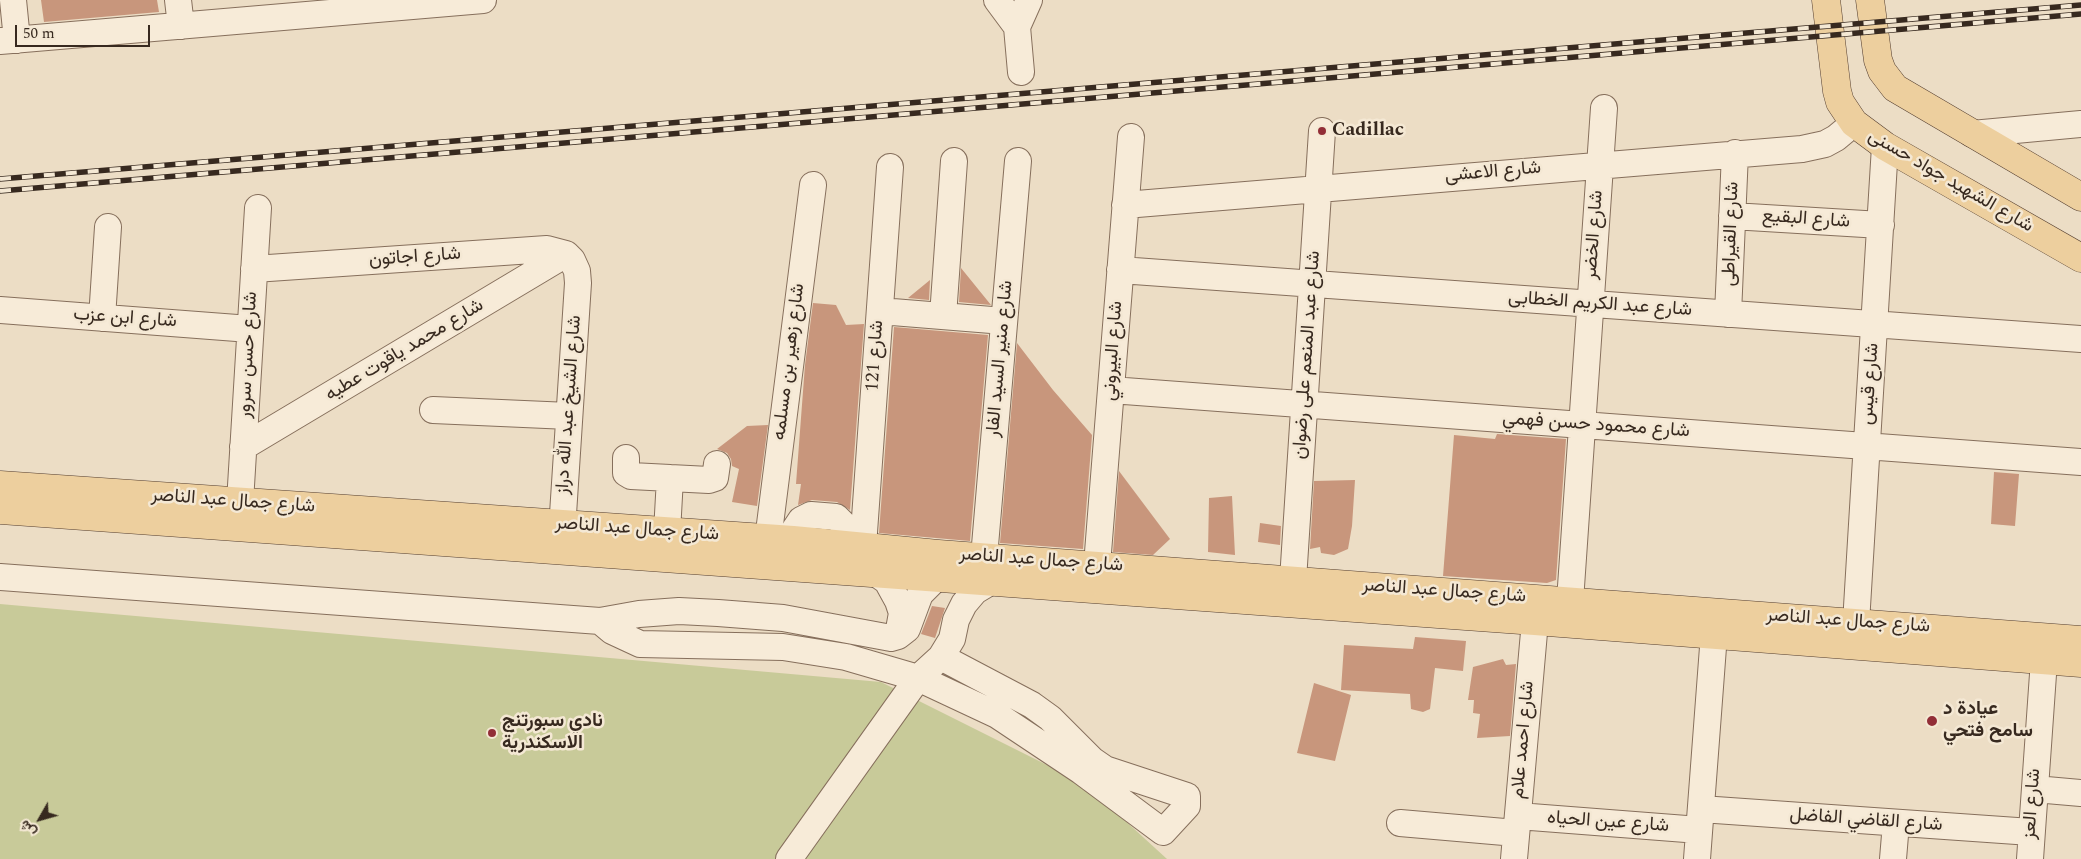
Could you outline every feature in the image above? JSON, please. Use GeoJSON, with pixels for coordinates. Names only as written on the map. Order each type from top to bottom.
{"type":"FeatureCollection","features":[{"type":"Feature","properties":{"kind":"main road","name":"شارع الشهيد جواد حسنى"},"geometry":{"type":"LineString","coordinates":[[1826,0],[1836,91],[1840,102],[1854,123],[1885,146],[2081,258]]}},
{"type":"Feature","properties":{"kind":"main road"},"geometry":{"type":"LineString","coordinates":[[1870,0],[1878,60],[1888,80],[1902,94],[2081,197]]}},
{"type":"Feature","properties":{"kind":"main road","name":"شارع جمال عبد الناصر"},"geometry":{"type":"LineString","coordinates":[[0,485],[240,502],[878,574],[937,566]]}},
{"type":"Feature","properties":{"kind":"main road","name":"شارع جمال عبد الناصر"},"geometry":{"type":"LineString","coordinates":[[0,510],[562,537],[667,532],[860,545],[937,566],[1535,621],[2081,663]]}},
{"type":"Feature","properties":{"kind":"main road","name":"شارع جمال عبد الناصر"},"geometry":{"type":"LineString","coordinates":[[987,570],[1097,565],[2081,640]]}},
{"type":"Feature","properties":{"kind":"street"},"geometry":{"type":"LineString","coordinates":[[12,0],[9,40],[483,0]]}},
{"type":"Feature","properties":{"kind":"street"},"geometry":{"type":"LineString","coordinates":[[178,0],[181,26]]}},
{"type":"Feature","properties":{"kind":"street"},"geometry":{"type":"LineString","coordinates":[[997,0],[1017,27]]}},
{"type":"Feature","properties":{"kind":"street"},"geometry":{"type":"LineString","coordinates":[[1020,72],[1017,27],[1030,0]]}},
{"type":"Feature","properties":{"kind":"street","name":"شارع الخضر"},"geometry":{"type":"LineString","coordinates":[[1570,601],[1604,108]]}},
{"type":"Feature","properties":{"kind":"street","name":"شارع الاعشى"},"geometry":{"type":"LineString","coordinates":[[1125,204],[1814,147],[1836,138],[1854,123]]}},
{"type":"Feature","properties":{"kind":"street"},"geometry":{"type":"LineString","coordinates":[[1972,134],[2081,124]]}},
{"type":"Feature","properties":{"kind":"street","name":"شارع عبد المنعم على رضوان"},"geometry":{"type":"LineString","coordinates":[[1293,580],[1322,131]]}},
{"type":"Feature","properties":{"kind":"street","name":"شارع البيروني"},"geometry":{"type":"LineString","coordinates":[[1097,565],[1131,137]]}},
{"type":"Feature","properties":{"kind":"street","name":"شارع قيس"},"geometry":{"type":"LineString","coordinates":[[1856,623],[1885,146]]}},
{"type":"Feature","properties":{"kind":"street","name":"شارع القيراطى"},"geometry":{"type":"LineString","coordinates":[[1728,314],[1735,153]]}},
{"type":"Feature","properties":{"kind":"street"},"geometry":{"type":"LineString","coordinates":[[943,316],[954,161]]}},
{"type":"Feature","properties":{"kind":"street","name":"شارع منير السيد الفار"},"geometry":{"type":"LineString","coordinates":[[987,570],[1004,321],[1018,161]]}},
{"type":"Feature","properties":{"kind":"street","name":"شارع 121"},"geometry":{"type":"LineString","coordinates":[[860,545],[890,167]]}},
{"type":"Feature","properties":{"kind":"street","name":"شارع زهير بن مسلمه"},"geometry":{"type":"LineString","coordinates":[[781,540],[813,185]]}},
{"type":"Feature","properties":{"kind":"street","name":"شارع حسن سرور"},"geometry":{"type":"LineString","coordinates":[[240,502],[258,208]]}},
{"type":"Feature","properties":{"kind":"street","name":"شارع البقيع"},"geometry":{"type":"LineString","coordinates":[[1732,216],[1881,225]]}},
{"type":"Feature","properties":{"kind":"street"},"geometry":{"type":"LineString","coordinates":[[102,318],[108,227]]}},
{"type":"Feature","properties":{"kind":"street","name":"شارع اجاتون"},"geometry":{"type":"LineString","coordinates":[[254,269],[547,249],[569,257]]}},
{"type":"Feature","properties":{"kind":"street","name":"شارع الشيخ عبد الله دراز"},"geometry":{"type":"LineString","coordinates":[[562,537],[578,283],[577,271],[569,257]]}},
{"type":"Feature","properties":{"kind":"street","name":"شارع محمد ياقوت عطيه"},"geometry":{"type":"LineString","coordinates":[[243,447],[569,257]]}},
{"type":"Feature","properties":{"kind":"street","name":"شارع عبد الكريم الخطابى"},"geometry":{"type":"LineString","coordinates":[[1120,270],[2081,339]]}},
{"type":"Feature","properties":{"kind":"street","name":"شارع ابن عزب"},"geometry":{"type":"LineString","coordinates":[[0,310],[250,329]]}},
{"type":"Feature","properties":{"kind":"street"},"geometry":{"type":"LineString","coordinates":[[880,311],[1004,321]]}},
{"type":"Feature","properties":{"kind":"street","name":"شارع محمود حسن فهمي"},"geometry":{"type":"LineString","coordinates":[[1111,390],[2081,462]]}},
{"type":"Feature","properties":{"kind":"street"},"geometry":{"type":"LineString","coordinates":[[433,410],[569,416]]}},
{"type":"Feature","properties":{"kind":"street"},"geometry":{"type":"LineString","coordinates":[[626,458],[628,475],[670,478],[713,480],[717,464]]}},
{"type":"Feature","properties":{"kind":"street"},"geometry":{"type":"LineString","coordinates":[[667,532],[670,478]]}},
{"type":"Feature","properties":{"kind":"street"},"geometry":{"type":"LineString","coordinates":[[0,577],[600,621],[649,613],[679,611],[718,613],[783,618],[891,638],[898,636],[907,629],[920,594],[937,566]]}},
{"type":"Feature","properties":{"kind":"street"},"geometry":{"type":"LineString","coordinates":[[789,859],[918,678],[947,648],[956,620],[964,604],[975,591],[987,570]]}},
{"type":"Feature","properties":{"kind":"street"},"geometry":{"type":"LineString","coordinates":[[878,574],[893,591],[902,613],[898,636]]}},
{"type":"Feature","properties":{"kind":"street"},"geometry":{"type":"LineString","coordinates":[[718,613],[712,620],[710,629],[713,638],[720,645]]}},
{"type":"Feature","properties":{"kind":"street"},"geometry":{"type":"LineString","coordinates":[[600,621],[612,630],[640,644],[783,648],[846,657],[918,678],[998,716],[1081,771],[1163,832],[1187,806],[1187,796],[1105,769],[1092,760],[1061,727],[1032,705],[947,648]]}},
{"type":"Feature","properties":{"kind":"street","name":"شارع احمد علام"},"geometry":{"type":"LineString","coordinates":[[1514,859],[1535,621]]}},
{"type":"Feature","properties":{"kind":"street"},"geometry":{"type":"LineString","coordinates":[[1697,859],[1714,634]]}},
{"type":"Feature","properties":{"kind":"street","name":"شارع العز"},"geometry":{"type":"LineString","coordinates":[[2030,859],[2044,660]]}},
{"type":"Feature","properties":{"kind":"street"},"geometry":{"type":"LineString","coordinates":[[2035,789],[2081,793]]}},
{"type":"Feature","properties":{"kind":"street","name":"شارع عين الحياه"},"geometry":{"type":"LineString","coordinates":[[1400,823],[1517,825],[1700,820]]}},
{"type":"Feature","properties":{"kind":"street","name":"شارع القاضي الفاضل"},"geometry":{"type":"LineString","coordinates":[[1700,820],[1896,823],[2032,832]]}},
{"type":"Feature","properties":{"kind":"street"},"geometry":{"type":"LineString","coordinates":[[1893,859],[1896,823]]}},
{"type":"Feature","properties":{"kind":"green space","name":"نادي سبورتنج الاسكندرية"},"geometry":{"type":"Polygon","coordinates":[[[0,604],[881,682],[1085,784],[1167,859],[0,859],[0,604]]]}},
{"type":"Feature","properties":{"kind":"building"},"geometry":{"type":"Polygon","coordinates":[[[41,0],[157,0],[159,12],[44,22],[41,0]]]}},
{"type":"Feature","properties":{"kind":"building"},"geometry":{"type":"Polygon","coordinates":[[[961,268],[991,305],[959,302],[961,268]]]}},
{"type":"Feature","properties":{"kind":"building"},"geometry":{"type":"Polygon","coordinates":[[[930,280],[929,300],[908,298],[930,280]]]}},
{"type":"Feature","properties":{"kind":"building"},"geometry":{"type":"Polygon","coordinates":[[[813,303],[836,305],[846,325],[864,324],[850,510],[837,502],[812,500],[798,505],[801,484],[796,484],[805,365],[813,303]]]}},
{"type":"Feature","properties":{"kind":"building"},"geometry":{"type":"Polygon","coordinates":[[[894,327],[988,335],[970,541],[879,533],[894,327]]]}},
{"type":"Feature","properties":{"kind":"building"},"geometry":{"type":"Polygon","coordinates":[[[1017,343],[1053,390],[1092,435],[1083,549],[1000,543],[1017,343]]]}},
{"type":"Feature","properties":{"kind":"building"},"geometry":{"type":"Polygon","coordinates":[[[768,425],[757,506],[732,502],[739,469],[732,466],[731,459],[727,453],[717,449],[747,426],[768,425]]]}},
{"type":"Feature","properties":{"kind":"building"},"geometry":{"type":"Polygon","coordinates":[[[1497,434],[1566,439],[1556,580],[1547,583],[1443,576],[1454,435],[1495,439],[1497,434]]]}},
{"type":"Feature","properties":{"kind":"building"},"geometry":{"type":"Polygon","coordinates":[[[1119,471],[1170,539],[1153,555],[1113,552],[1119,471]]]}},
{"type":"Feature","properties":{"kind":"building"},"geometry":{"type":"Polygon","coordinates":[[[1994,472],[2019,474],[2015,526],[1991,524],[1994,472]]]}},
{"type":"Feature","properties":{"kind":"building"},"geometry":{"type":"Polygon","coordinates":[[[1355,480],[1352,526],[1348,549],[1334,555],[1321,553],[1320,547],[1310,549],[1314,481],[1355,480]]]}},
{"type":"Feature","properties":{"kind":"building"},"geometry":{"type":"Polygon","coordinates":[[[1232,496],[1235,555],[1208,552],[1209,498],[1232,496]]]}},
{"type":"Feature","properties":{"kind":"building"},"geometry":{"type":"Polygon","coordinates":[[[1260,523],[1281,526],[1280,545],[1258,542],[1260,523]]]}},
{"type":"Feature","properties":{"kind":"building"},"geometry":{"type":"Polygon","coordinates":[[[932,606],[945,608],[935,638],[921,634],[932,606]]]}},
{"type":"Feature","properties":{"kind":"building"},"geometry":{"type":"Polygon","coordinates":[[[1415,637],[1466,641],[1463,671],[1435,668],[1430,709],[1423,712],[1411,709],[1410,694],[1341,690],[1344,645],[1413,649],[1415,637]]]}},
{"type":"Feature","properties":{"kind":"building"},"geometry":{"type":"Polygon","coordinates":[[[1503,659],[1506,665],[1516,664],[1510,736],[1477,738],[1480,714],[1473,713],[1474,700],[1468,700],[1473,667],[1503,659]]]}},
{"type":"Feature","properties":{"kind":"building"},"geometry":{"type":"Polygon","coordinates":[[[1314,683],[1351,695],[1335,761],[1297,753],[1314,683]]]}},
{"type":"Feature","properties":{"kind":"railway"},"geometry":{"type":"LineString","coordinates":[[0,179],[2081,5]]}},
{"type":"Feature","properties":{"kind":"railway"},"geometry":{"type":"LineString","coordinates":[[0,191],[2081,14]]}},
{"type":"Feature","properties":{"kind":"place","name":"Cadillac"},"geometry":{"type":"Point","coordinates":[1322,131]}},
{"type":"Feature","properties":{"kind":"place","name":"عيادة د سامح فتحي"},"geometry":{"type":"Point","coordinates":[1932,721]}},
{"type":"Feature","properties":{"kind":"place","name":"نادي سبورتنج الاسكندرية"},"geometry":{"type":"Point","coordinates":[492,733]}}]}
